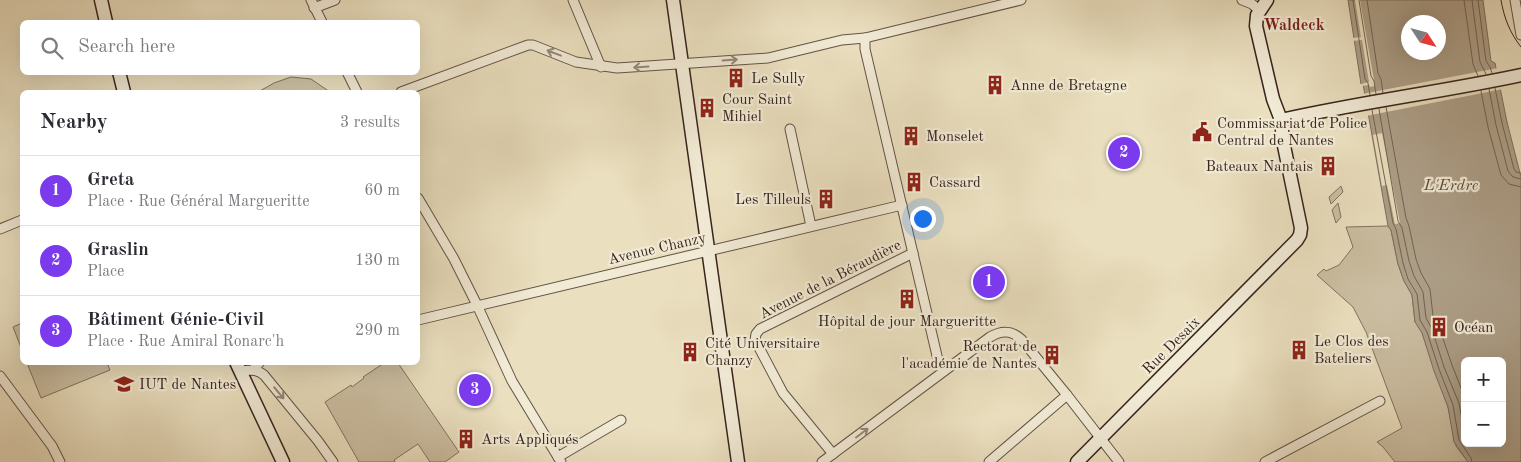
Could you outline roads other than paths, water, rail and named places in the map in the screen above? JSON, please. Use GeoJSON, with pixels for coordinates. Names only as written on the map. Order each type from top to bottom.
{"type":"FeatureCollection","features":[{"type":"Feature","properties":{"kind":"street"},"geometry":{"type":"LineString","coordinates":[[101,0],[106,20]]}},
{"type":"Feature","properties":{"kind":"street"},"geometry":{"type":"LineString","coordinates":[[110,0],[114,20]]}},
{"type":"Feature","properties":{"kind":"street"},"geometry":{"type":"LineString","coordinates":[[321,20],[313,4],[335,0]]}},
{"type":"Feature","properties":{"kind":"street"},"geometry":{"type":"LineString","coordinates":[[573,0],[601,66]]}},
{"type":"Feature","properties":{"kind":"street"},"geometry":{"type":"LineString","coordinates":[[673,0],[738,462]]}},
{"type":"Feature","properties":{"kind":"street"},"geometry":{"type":"LineString","coordinates":[[406,90],[528,45],[533,45],[576,62],[617,68],[768,58],[842,40],[865,38],[1021,0]]}},
{"type":"Feature","properties":{"kind":"street"},"geometry":{"type":"LineString","coordinates":[[1242,0],[1252,4],[1263,5]]}},
{"type":"Feature","properties":{"kind":"street"},"geometry":{"type":"LineString","coordinates":[[1515,0],[1521,36]]}},
{"type":"Feature","properties":{"kind":"street","name":"Rue Desaix"},"geometry":{"type":"LineString","coordinates":[[1077,462],[1300,235],[1301,228],[1283,141],[1281,120],[1273,99],[1256,26],[1256,21],[1263,5]]}},
{"type":"Feature","properties":{"kind":"street"},"geometry":{"type":"LineString","coordinates":[[865,38],[865,49],[938,360],[947,368]]}},
{"type":"Feature","properties":{"kind":"street"},"geometry":{"type":"LineString","coordinates":[[121,75],[124,90]]}},
{"type":"Feature","properties":{"kind":"street"},"geometry":{"type":"LineString","coordinates":[[348,75],[356,90]]}},
{"type":"Feature","properties":{"kind":"street"},"geometry":{"type":"LineString","coordinates":[[1281,120],[1313,112],[1516,76]]}},
{"type":"Feature","properties":{"kind":"street"},"geometry":{"type":"LineString","coordinates":[[790,129],[811,226]]}},
{"type":"Feature","properties":{"kind":"street"},"geometry":{"type":"LineString","coordinates":[[420,201],[454,259],[512,381],[559,459],[621,420]]}},
{"type":"Feature","properties":{"kind":"street","name":"Avenue Chanzy"},"geometry":{"type":"LineString","coordinates":[[420,319],[902,205]]}},
{"type":"Feature","properties":{"kind":"street"},"geometry":{"type":"LineString","coordinates":[[1,227],[20,221]]}},
{"type":"Feature","properties":{"kind":"street","name":"Avenue de la Béraudière"},"geometry":{"type":"LineString","coordinates":[[833,454],[783,393],[755,340],[756,334],[760,329],[913,253]]}},
{"type":"Feature","properties":{"kind":"street"},"geometry":{"type":"LineString","coordinates":[[822,462],[947,368],[996,334],[1004,331],[1017,335],[1022,340],[1119,462]]}},
{"type":"Feature","properties":{"kind":"street"},"geometry":{"type":"LineString","coordinates":[[244,367],[281,461]]}},
{"type":"Feature","properties":{"kind":"street"},"geometry":{"type":"LineString","coordinates":[[244,367],[264,375],[333,462]]}},
{"type":"Feature","properties":{"kind":"street"},"geometry":{"type":"LineString","coordinates":[[0,376],[52,446],[60,462]]}},
{"type":"Feature","properties":{"kind":"street"},"geometry":{"type":"LineString","coordinates":[[989,462],[1067,395]]}},
{"type":"Feature","properties":{"kind":"street"},"geometry":{"type":"LineString","coordinates":[[1265,462],[1380,400]]}},
{"type":"Feature","properties":{"kind":"water","name":"L'Erdre"},"geometry":{"type":"Polygon","coordinates":[[[1348,0],[1483,0],[1491,61],[1495,63],[1521,177],[1521,462],[1468,462],[1454,442],[1448,407],[1422,333],[1415,322],[1412,295],[1404,281],[1398,264],[1391,230],[1388,226],[1363,84],[1361,84],[1348,0]]]}},
{"type":"Feature","properties":{"kind":"tram line"},"geometry":{"type":"LineString","coordinates":[[1501,0],[1508,25],[1521,47]]}},
{"type":"Feature","properties":{"kind":"place","name":"Le Sully"},"geometry":{"type":"Point","coordinates":[736,78]}},
{"type":"Feature","properties":{"kind":"place","name":"Anne de Bretagne"},"geometry":{"type":"Point","coordinates":[995,85]}},
{"type":"Feature","properties":{"kind":"place","name":"Cour Saint Mihiel"},"geometry":{"type":"Point","coordinates":[707,108]}},
{"type":"Feature","properties":{"kind":"place","name":"Commissariat de Police Central de Nantes"},"geometry":{"type":"Point","coordinates":[1202,132]}},
{"type":"Feature","properties":{"kind":"place","name":"Monselet"},"geometry":{"type":"Point","coordinates":[911,136]}},
{"type":"Feature","properties":{"kind":"place","name":"Graslin"},"geometry":{"type":"Point","coordinates":[1124,153]}},
{"type":"Feature","properties":{"kind":"place","name":"Bateaux Nantais"},"geometry":{"type":"Point","coordinates":[1328,166]}},
{"type":"Feature","properties":{"kind":"place","name":"Cassard"},"geometry":{"type":"Point","coordinates":[914,182]}},
{"type":"Feature","properties":{"kind":"place","name":"Les Tilleuls"},"geometry":{"type":"Point","coordinates":[826,199]}},
{"type":"Feature","properties":{"kind":"place","name":"Greta"},"geometry":{"type":"Point","coordinates":[989,282]}},
{"type":"Feature","properties":{"kind":"place","name":"Hôpital de jour Margueritte"},"geometry":{"type":"Point","coordinates":[907,299]}},
{"type":"Feature","properties":{"kind":"place","name":"Océan"},"geometry":{"type":"Point","coordinates":[1439,327]}},
{"type":"Feature","properties":{"kind":"place","name":"Le Clos des Bateliers"},"geometry":{"type":"Point","coordinates":[1299,350]}},
{"type":"Feature","properties":{"kind":"place","name":"Cité Universitaire Chanzy"},"geometry":{"type":"Point","coordinates":[690,352]}},
{"type":"Feature","properties":{"kind":"place","name":"Rectorat de l'académie de Nantes"},"geometry":{"type":"Point","coordinates":[1052,355]}},
{"type":"Feature","properties":{"kind":"place","name":"IUT de Nantes"},"geometry":{"type":"Point","coordinates":[124,384]}},
{"type":"Feature","properties":{"kind":"place","name":"Bâtiment Génie-Civil"},"geometry":{"type":"Point","coordinates":[475,390]}},
{"type":"Feature","properties":{"kind":"place","name":"Arts Appliqués"},"geometry":{"type":"Point","coordinates":[466,439]}},
{"type":"Feature","properties":{"kind":"district","name":"Waldeck"},"geometry":{"type":"Point","coordinates":[1294,24]}}]}
